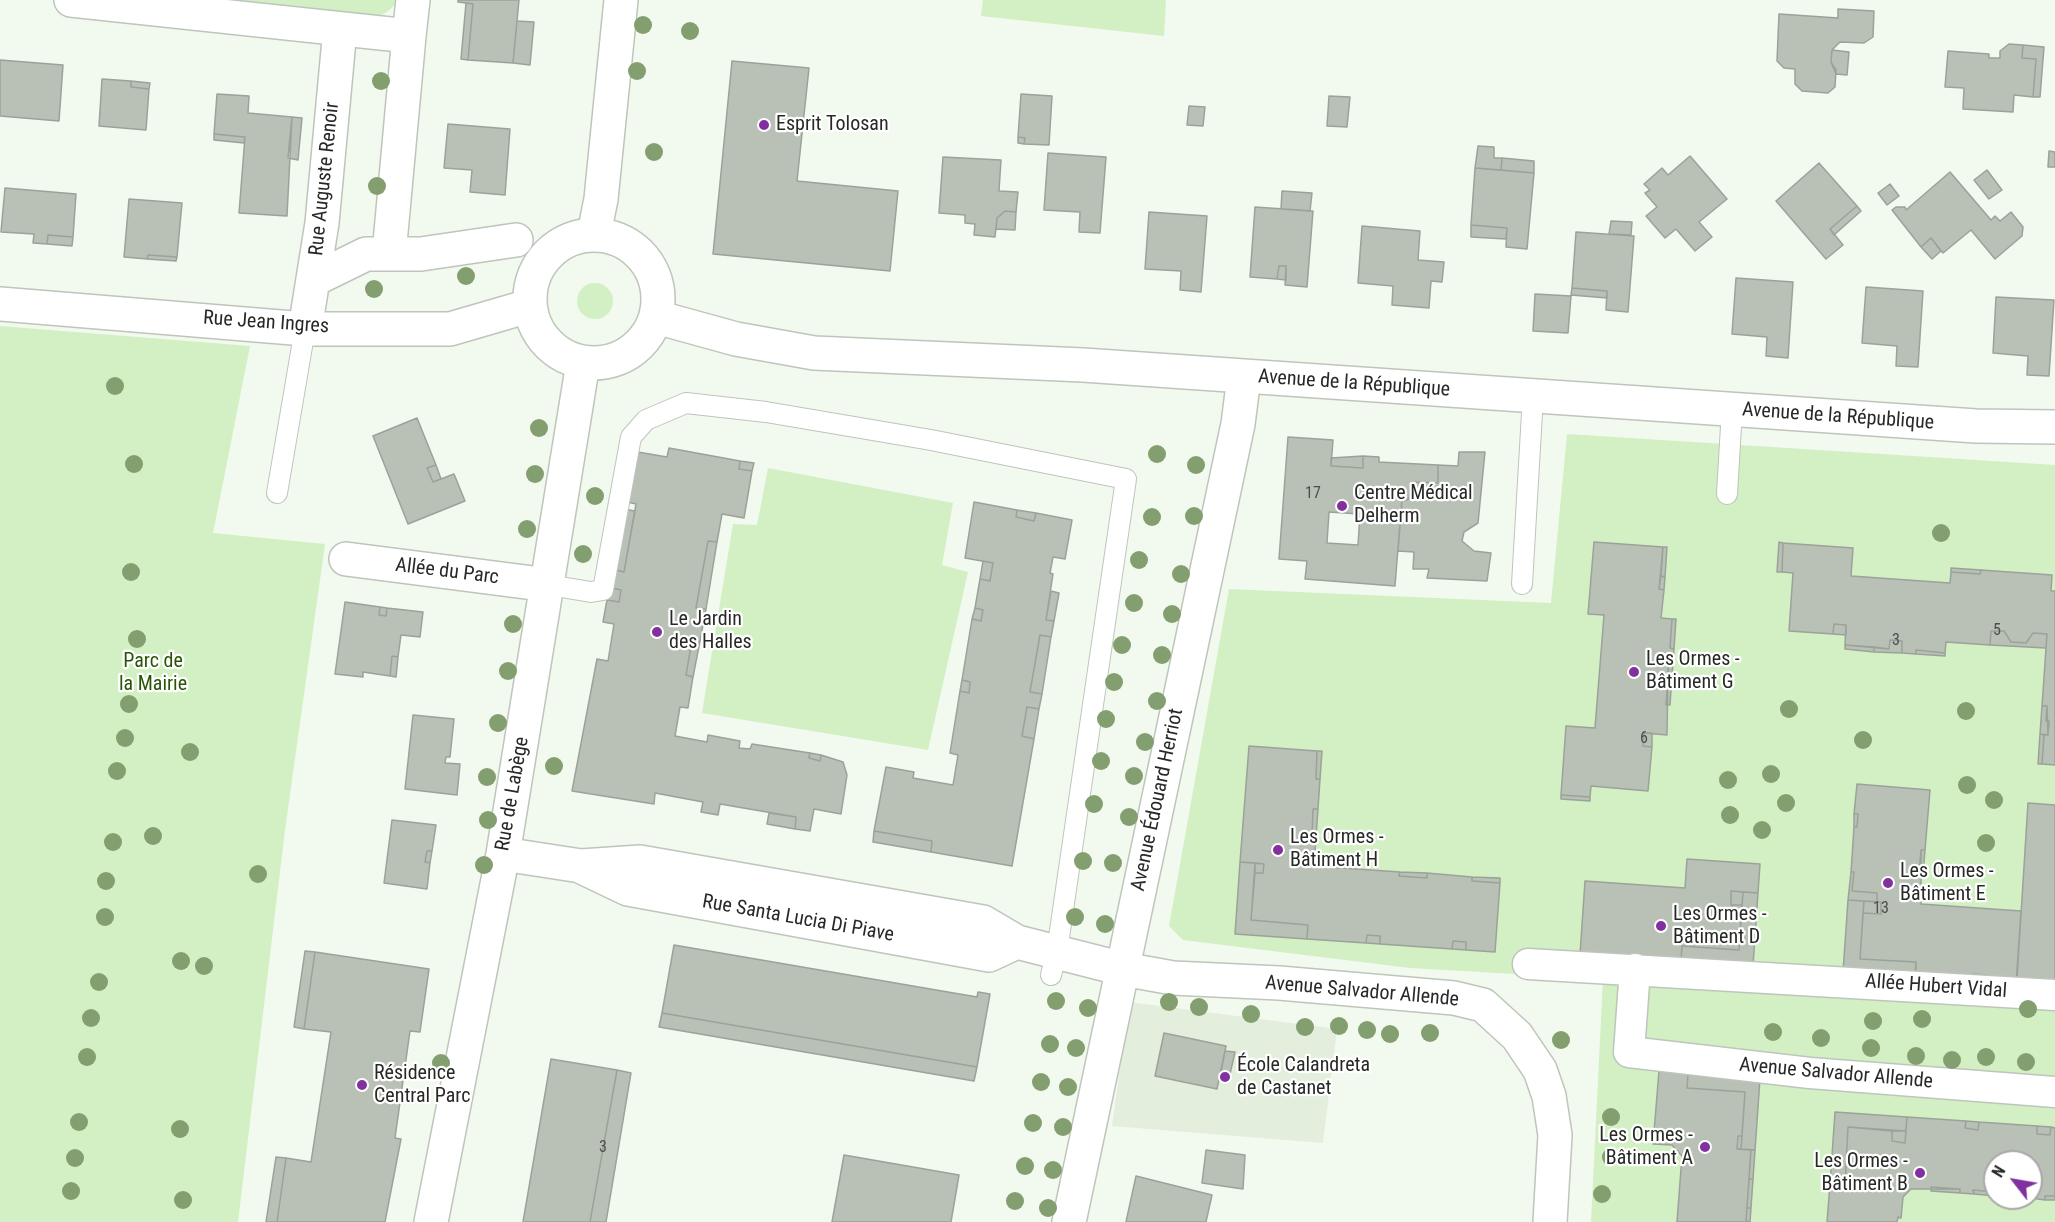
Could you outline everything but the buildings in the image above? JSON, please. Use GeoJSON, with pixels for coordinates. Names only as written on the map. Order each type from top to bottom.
{"type":"FeatureCollection","features":[{"type":"Feature","properties":{"kind":"street"},"geometry":{"type":"LineString","coordinates":[[71,0],[174,5],[340,29],[409,36]]}},
{"type":"Feature","properties":{"kind":"street"},"geometry":{"type":"LineString","coordinates":[[389,254],[413,0]]}},
{"type":"Feature","properties":{"kind":"street"},"geometry":{"type":"LineString","coordinates":[[594,234],[601,199],[621,0]]}},
{"type":"Feature","properties":{"kind":"street","name":"Rue Auguste Renoir"},"geometry":{"type":"LineString","coordinates":[[305,329],[315,279],[340,29]]}},
{"type":"Feature","properties":{"kind":"street"},"geometry":{"type":"LineString","coordinates":[[594,234],[614,237],[631,246],[646,260],[659,297],[656,317],[646,338],[629,353],[607,363],[584,363],[553,349],[541,337],[533,322],[529,306],[531,284],[539,264],[554,248],[572,237],[594,234]]}},
{"type":"Feature","properties":{"kind":"street"},"geometry":{"type":"LineString","coordinates":[[315,279],[366,254],[421,254],[516,240]]}},
{"type":"Feature","properties":{"kind":"street","name":"Rue Jean Ingres"},"geometry":{"type":"LineString","coordinates":[[0,303],[305,329],[450,329],[529,306]]}},
{"type":"Feature","properties":{"kind":"street","name":"Avenue de la République"},"geometry":{"type":"LineString","coordinates":[[656,317],[736,339],[814,353],[1083,365],[1976,426],[2055,427]]}},
{"type":"Feature","properties":{"kind":"street","name":"Rue de Labège"},"geometry":{"type":"LineString","coordinates":[[431,1222],[503,854],[584,363]]}},
{"type":"Feature","properties":{"kind":"street","name":"Avenue Édouard Herriot"},"geometry":{"type":"LineString","coordinates":[[1069,1222],[1238,424],[1244,377]]}},
{"type":"Feature","properties":{"kind":"street","name":"Allée du Parc"},"geometry":{"type":"LineString","coordinates":[[346,559],[549,585]]}},
{"type":"Feature","properties":{"kind":"street","name":"Rue Santa Lucia Di Piave"},"geometry":{"type":"LineString","coordinates":[[503,854],[580,866],[640,862],[983,922],[1054,963],[1123,969]]}},
{"type":"Feature","properties":{"kind":"street"},"geometry":{"type":"LineString","coordinates":[[1528,964],[1635,969]]}},
{"type":"Feature","properties":{"kind":"street","name":"Avenue Salvador Allende"},"geometry":{"type":"LineString","coordinates":[[1123,969],[1173,978],[1280,983],[1454,998],[1483,1005],[1517,1036],[1540,1070],[1550,1096],[1555,1135],[1550,1222]]}},
{"type":"Feature","properties":{"kind":"street","name":"Avenue Salvador Allende"},"geometry":{"type":"LineString","coordinates":[[1635,969],[1629,1052],[1810,1073],[2055,1092]]}},
{"type":"Feature","properties":{"kind":"street","name":"Allée Hubert Vidal"},"geometry":{"type":"LineString","coordinates":[[1635,969],[2055,995]]}},
{"type":"Feature","properties":{"kind":"lane"},"geometry":{"type":"LineString","coordinates":[[277,493],[305,329]]}},
{"type":"Feature","properties":{"kind":"lane"},"geometry":{"type":"LineString","coordinates":[[1522,584],[1533,396]]}},
{"type":"Feature","properties":{"kind":"lane"},"geometry":{"type":"LineString","coordinates":[[549,585],[591,592],[603,590],[631,437],[646,420],[686,403],[766,412],[931,440],[1126,479],[1054,963]]}},
{"type":"Feature","properties":{"kind":"lane"},"geometry":{"type":"LineString","coordinates":[[1727,494],[1732,409]]}},
{"type":"Feature","properties":{"kind":"shaded area","name":"École Calandreta de Castanet"},"geometry":{"type":"Polygon","coordinates":[[[1129,1002],[1337,1029],[1323,1143],[1112,1126],[1129,1002]]]}},
{"type":"Feature","properties":{"kind":"green space"},"geometry":{"type":"Polygon","coordinates":[[[204,0],[398,0],[387,12],[371,18],[204,0]]]}},
{"type":"Feature","properties":{"kind":"green space"},"geometry":{"type":"Polygon","coordinates":[[[983,0],[1166,0],[1164,36],[981,16],[983,0]]]}},
{"type":"Feature","properties":{"kind":"green space"},"geometry":{"type":"Polygon","coordinates":[[[595,283],[608,288],[613,301],[608,314],[595,319],[582,314],[577,301],[582,288],[595,283]]]}},
{"type":"Feature","properties":{"kind":"green space","name":"Parc de la Mairie"},"geometry":{"type":"Polygon","coordinates":[[[0,326],[250,346],[213,533],[325,544],[285,830],[238,1222],[0,1222],[0,326]]]}},
{"type":"Feature","properties":{"kind":"green space"},"geometry":{"type":"Polygon","coordinates":[[[1567,434],[2055,465],[2055,1222],[1591,1222],[1603,979],[1410,968],[1183,940],[1169,926],[1229,589],[1551,603],[1567,434]]]}},
{"type":"Feature","properties":{"kind":"green space"},"geometry":{"type":"Polygon","coordinates":[[[768,468],[953,503],[942,565],[968,572],[928,750],[702,713],[733,524],[757,525],[768,468]]]}},
{"type":"Feature","properties":{"kind":"place","name":"Esprit Tolosan"},"geometry":{"type":"Point","coordinates":[764,125]}},
{"type":"Feature","properties":{"kind":"place","name":"Centre Médical Delherm"},"geometry":{"type":"Point","coordinates":[1342,506]}},
{"type":"Feature","properties":{"kind":"place","name":"Le Jardin des Halles"},"geometry":{"type":"Point","coordinates":[657,632]}},
{"type":"Feature","properties":{"kind":"place","name":"Les Ormes - Bâtiment G"},"geometry":{"type":"Point","coordinates":[1634,672]}},
{"type":"Feature","properties":{"kind":"place","name":"Les Ormes - Bâtiment H"},"geometry":{"type":"Point","coordinates":[1278,850]}},
{"type":"Feature","properties":{"kind":"place","name":"Les Ormes - Bâtiment E"},"geometry":{"type":"Point","coordinates":[1888,883]}},
{"type":"Feature","properties":{"kind":"place","name":"Les Ormes - Bâtiment D"},"geometry":{"type":"Point","coordinates":[1661,926]}},
{"type":"Feature","properties":{"kind":"place","name":"École Calandreta de Castanet"},"geometry":{"type":"Point","coordinates":[1225,1077]}},
{"type":"Feature","properties":{"kind":"place","name":"Résidence Central Parc"},"geometry":{"type":"Point","coordinates":[362,1085]}},
{"type":"Feature","properties":{"kind":"place","name":"Les Ormes - Bâtiment A"},"geometry":{"type":"Point","coordinates":[1705,1147]}},
{"type":"Feature","properties":{"kind":"place","name":"Les Ormes - Bâtiment B"},"geometry":{"type":"Point","coordinates":[1920,1173]}}]}
